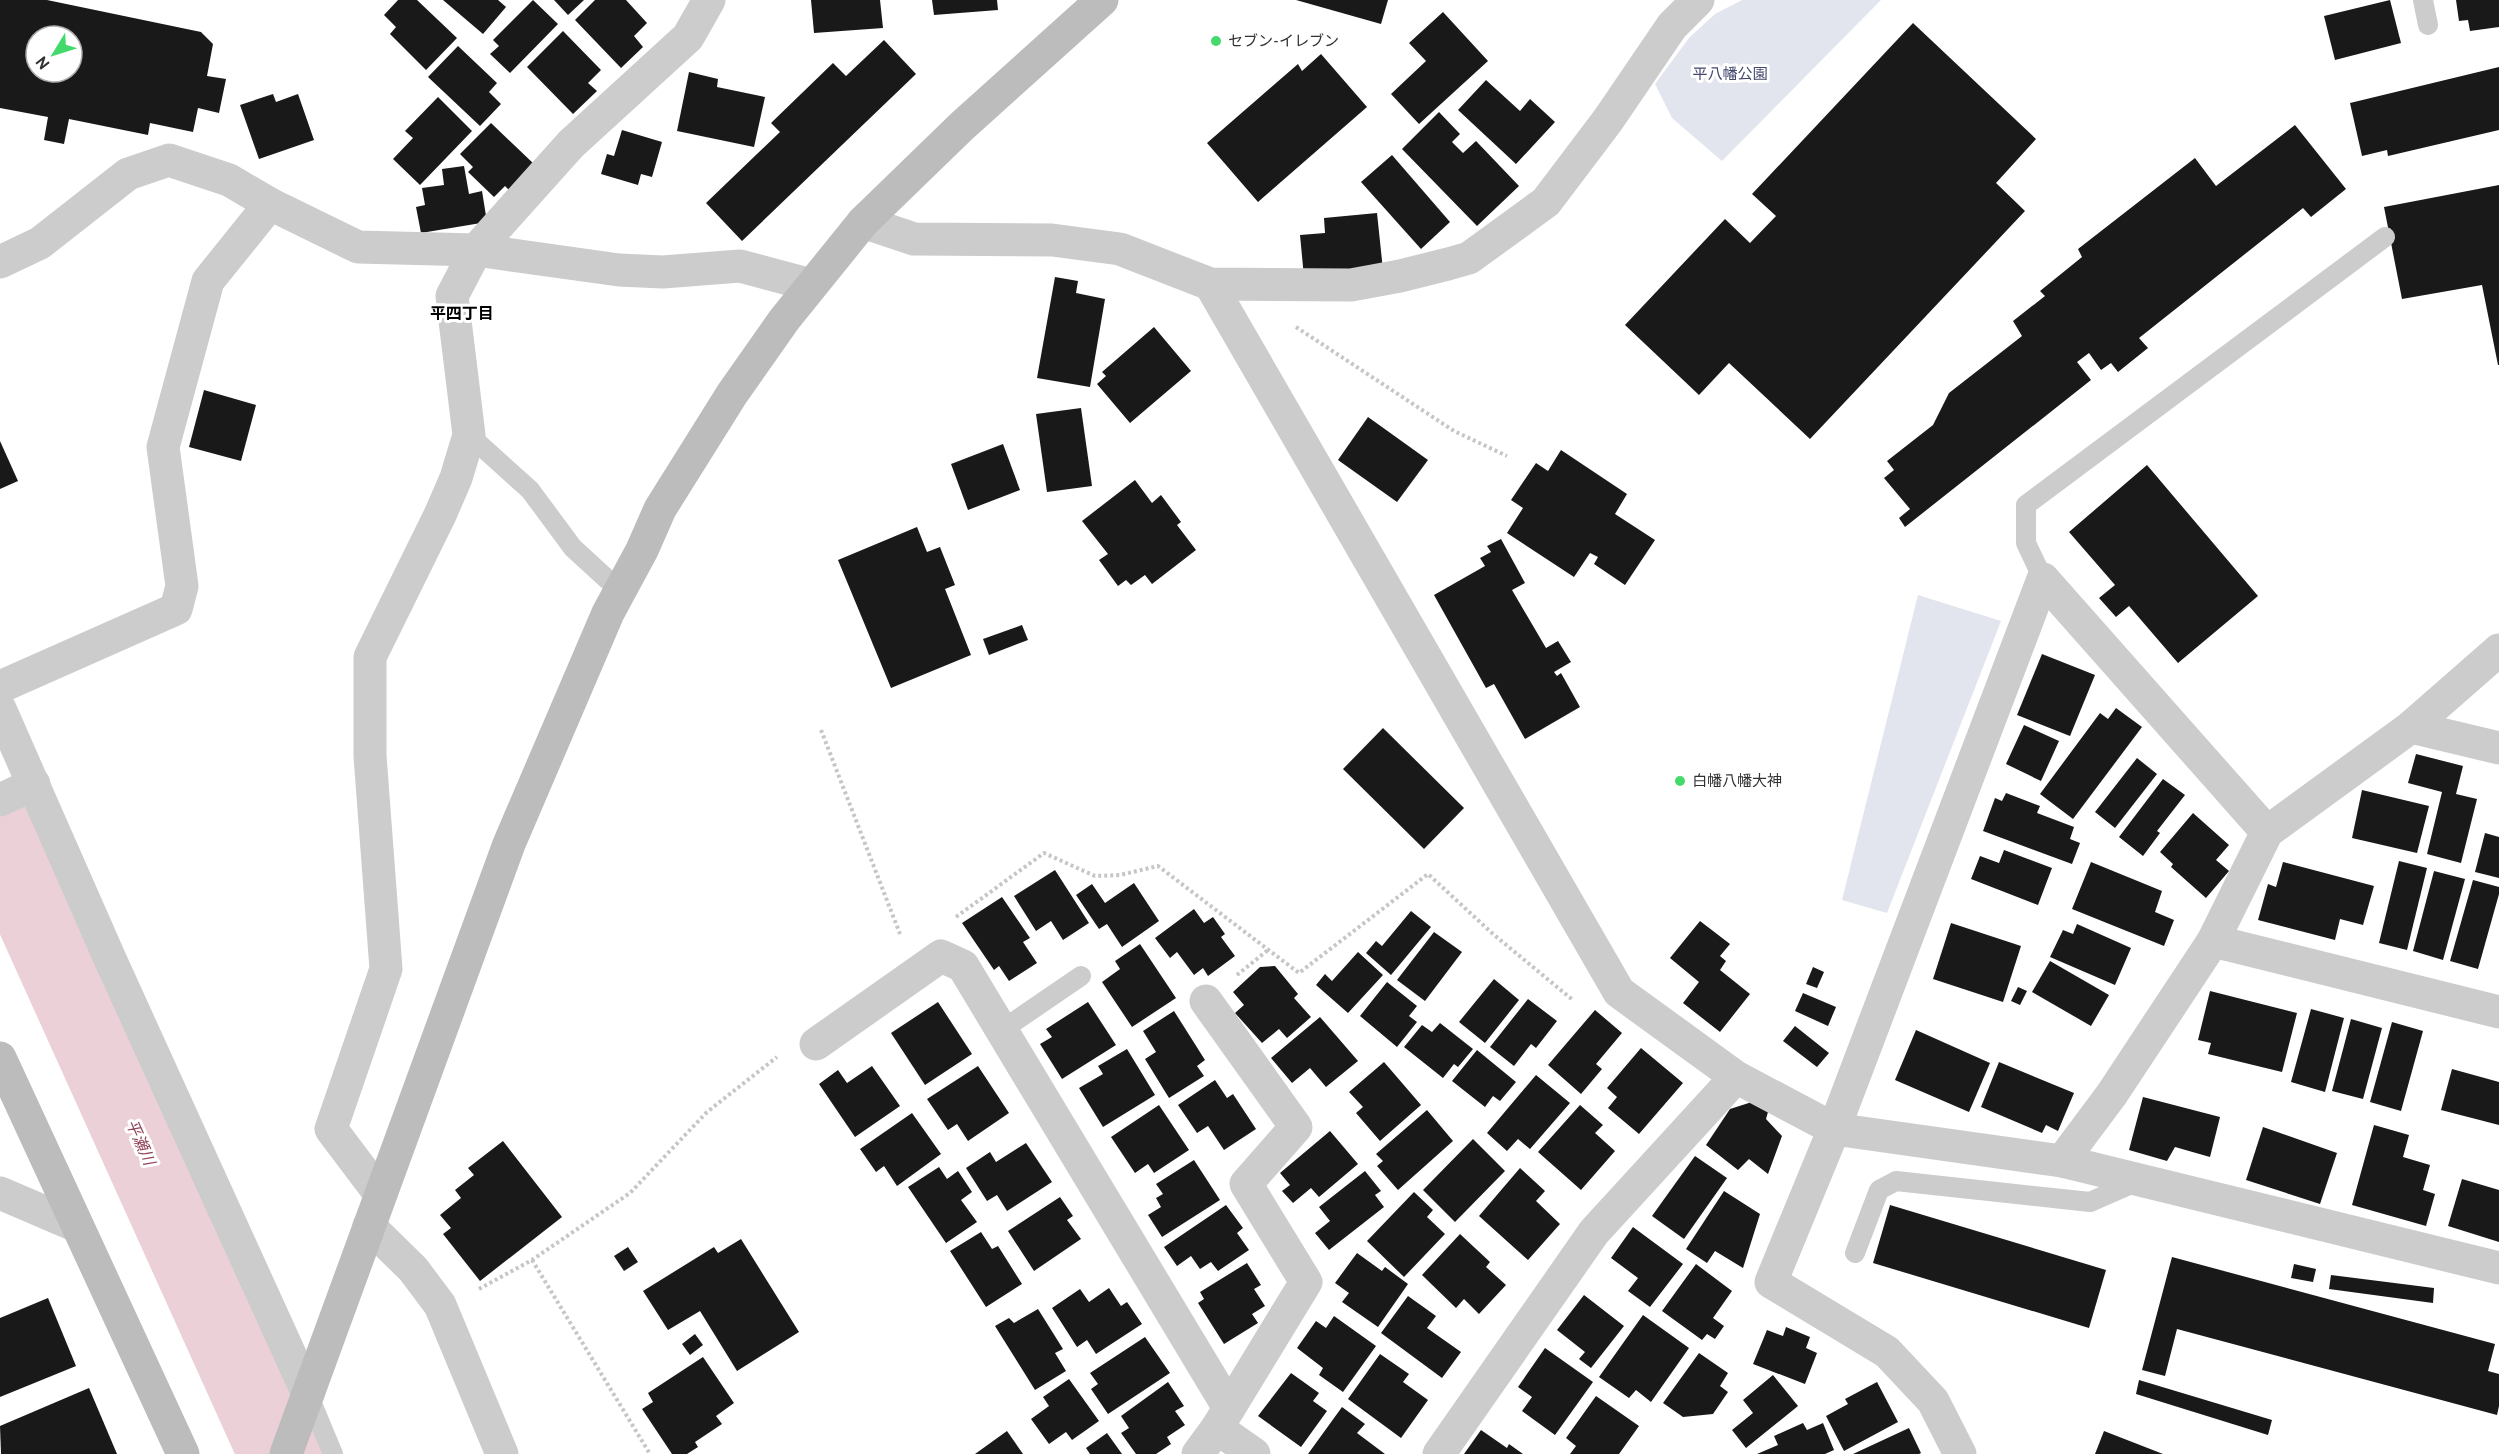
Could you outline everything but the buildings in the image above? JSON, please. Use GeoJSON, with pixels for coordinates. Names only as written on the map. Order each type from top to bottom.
{"type":"FeatureCollection","features":[{"type":"Feature","properties":{"kind":"street"},"geometry":{"type":"LineString","coordinates":[[380,1194],[331,1129],[386,969],[370,756],[370,657],[440,514],[456,478],[469,435],[452,296],[477,250],[571,144],[688,37],[709,0]]}},
{"type":"Feature","properties":{"kind":"street"},"geometry":{"type":"LineString","coordinates":[[286,1454],[509,844],[608,613],[660,509],[739,385],[811,285],[863,222],[962,126],[1102,0]]}},
{"type":"Feature","properties":{"kind":"street"},"geometry":{"type":"LineString","coordinates":[[863,222],[914,238],[1052,240],[1120,249],[1210,284],[1350,285],[1401,276],[1469,258],[1546,202],[1608,120],[1672,26],[1698,0]]}},
{"type":"Feature","properties":{"kind":"street"},"geometry":{"type":"LineString","coordinates":[[0,262],[40,243],[128,174],[169,160],[229,180],[270,204],[358,247],[477,250],[619,270],[663,272],[740,267],[811,285]]}},
{"type":"Feature","properties":{"kind":"street"},"geometry":{"type":"LineString","coordinates":[[0,687],[176,609],[182,586],[163,447],[208,281],[270,204]]}},
{"type":"Feature","properties":{"kind":"street"},"geometry":{"type":"LineString","coordinates":[[1210,284],[1619,992],[1736,1077],[1834,1129],[2062,1161],[2499,1268]]}},
{"type":"Feature","properties":{"kind":"street"},"geometry":{"type":"LineString","coordinates":[[1960,1454],[1933,1401],[1887,1352],[1771,1282],[1834,1129],[2043,579],[2268,832]]}},
{"type":"Feature","properties":{"kind":"street"},"geometry":{"type":"LineString","coordinates":[[2062,1161],[2112,1094],[2213,941],[2268,832],[2411,726],[2499,650]]}},
{"type":"Feature","properties":{"kind":"street"},"geometry":{"type":"LineString","coordinates":[[0,709],[115,970],[308,1394]]}},
{"type":"Feature","properties":{"kind":"street"},"geometry":{"type":"LineString","coordinates":[[2411,726],[2499,748]]}},
{"type":"Feature","properties":{"kind":"street"},"geometry":{"type":"LineString","coordinates":[[0,800],[34,784]]}},
{"type":"Feature","properties":{"kind":"street"},"geometry":{"type":"LineString","coordinates":[[2213,941],[2499,1012]]}},
{"type":"Feature","properties":{"kind":"street"},"geometry":{"type":"LineString","coordinates":[[816,1044],[928,965],[963,966],[1002,1030],[1215,1430],[1254,1454]]}},
{"type":"Feature","properties":{"kind":"street"},"geometry":{"type":"LineString","coordinates":[[1206,1001],[1296,1127],[1246,1184],[1306,1282],[1215,1430]]}},
{"type":"Feature","properties":{"kind":"street"},"geometry":{"type":"LineString","coordinates":[[0,1058],[183,1454]]}},
{"type":"Feature","properties":{"kind":"street"},"geometry":{"type":"LineString","coordinates":[[1439,1454],[1594,1232],[1736,1077]]}},
{"type":"Feature","properties":{"kind":"street"},"geometry":{"type":"LineString","coordinates":[[0,1193],[77,1226]]}},
{"type":"Feature","properties":{"kind":"street"},"geometry":{"type":"LineString","coordinates":[[369,1226],[413,1269],[440,1305],[502,1454]]}},
{"type":"Feature","properties":{"kind":"lane"},"geometry":{"type":"LineString","coordinates":[[2423,0],[2428,25]]}},
{"type":"Feature","properties":{"kind":"lane"},"geometry":{"type":"LineString","coordinates":[[2043,579],[2026,543],[2026,505],[2385,237]]}},
{"type":"Feature","properties":{"kind":"lane"},"geometry":{"type":"LineString","coordinates":[[469,435],[530,490],[573,548],[620,591]]}},
{"type":"Feature","properties":{"kind":"lane"},"geometry":{"type":"LineString","coordinates":[[1002,1030],[1081,976]]}},
{"type":"Feature","properties":{"kind":"lane"},"geometry":{"type":"LineString","coordinates":[[1856,1253],[1879,1190],[1896,1181],[2090,1202],[2140,1180]]}},
{"type":"Feature","properties":{"kind":"lane"},"geometry":{"type":"LineString","coordinates":[[308,1394],[333,1454]]}},
{"type":"Feature","properties":{"kind":"path"},"geometry":{"type":"LineString","coordinates":[[1288,322],[1454,431],[1507,456]]}},
{"type":"Feature","properties":{"kind":"path"},"geometry":{"type":"LineString","coordinates":[[821,730],[928,965]]}},
{"type":"Feature","properties":{"kind":"path"},"geometry":{"type":"LineString","coordinates":[[928,965],[953,919],[1044,853],[1095,876],[1120,875],[1158,866],[1299,973],[1428,874],[1493,934],[1579,1006],[1611,977]]}},
{"type":"Feature","properties":{"kind":"path"},"geometry":{"type":"LineString","coordinates":[[440,1305],[483,1287],[532,1260],[630,1193],[707,1112],[788,1048],[816,1044]]}},
{"type":"Feature","properties":{"kind":"path"},"geometry":{"type":"LineString","coordinates":[[532,1260],[650,1454]]}},
{"type":"Feature","properties":{"kind":"green space","name":"平八幡公園"},"geometry":{"type":"Polygon","coordinates":[[[1742,0],[1881,0],[1722,161],[1672,118],[1655,84],[1689,38],[1715,14],[1742,0]]]}},
{"type":"Feature","properties":{"kind":"green space"},"geometry":{"type":"Polygon","coordinates":[[[1918,595],[2001,621],[1887,913],[1842,900],[1918,595]]]}},
{"type":"Feature","properties":{"kind":"waterway","name":"平瀬川"},"geometry":{"type":"LineString","coordinates":[[0,830],[282,1454]]}},
{"type":"Feature","properties":{"kind":"place","name":"セブン-イレブン"},"geometry":{"type":"Point","coordinates":[1216,41]}},
{"type":"Feature","properties":{"kind":"place","name":"白幡八幡大神"},"geometry":{"type":"Point","coordinates":[1680,781]}},
{"type":"Feature","properties":{"kind":"district","name":"平四丁目"},"geometry":{"type":"Point","coordinates":[462,313]}}]}
